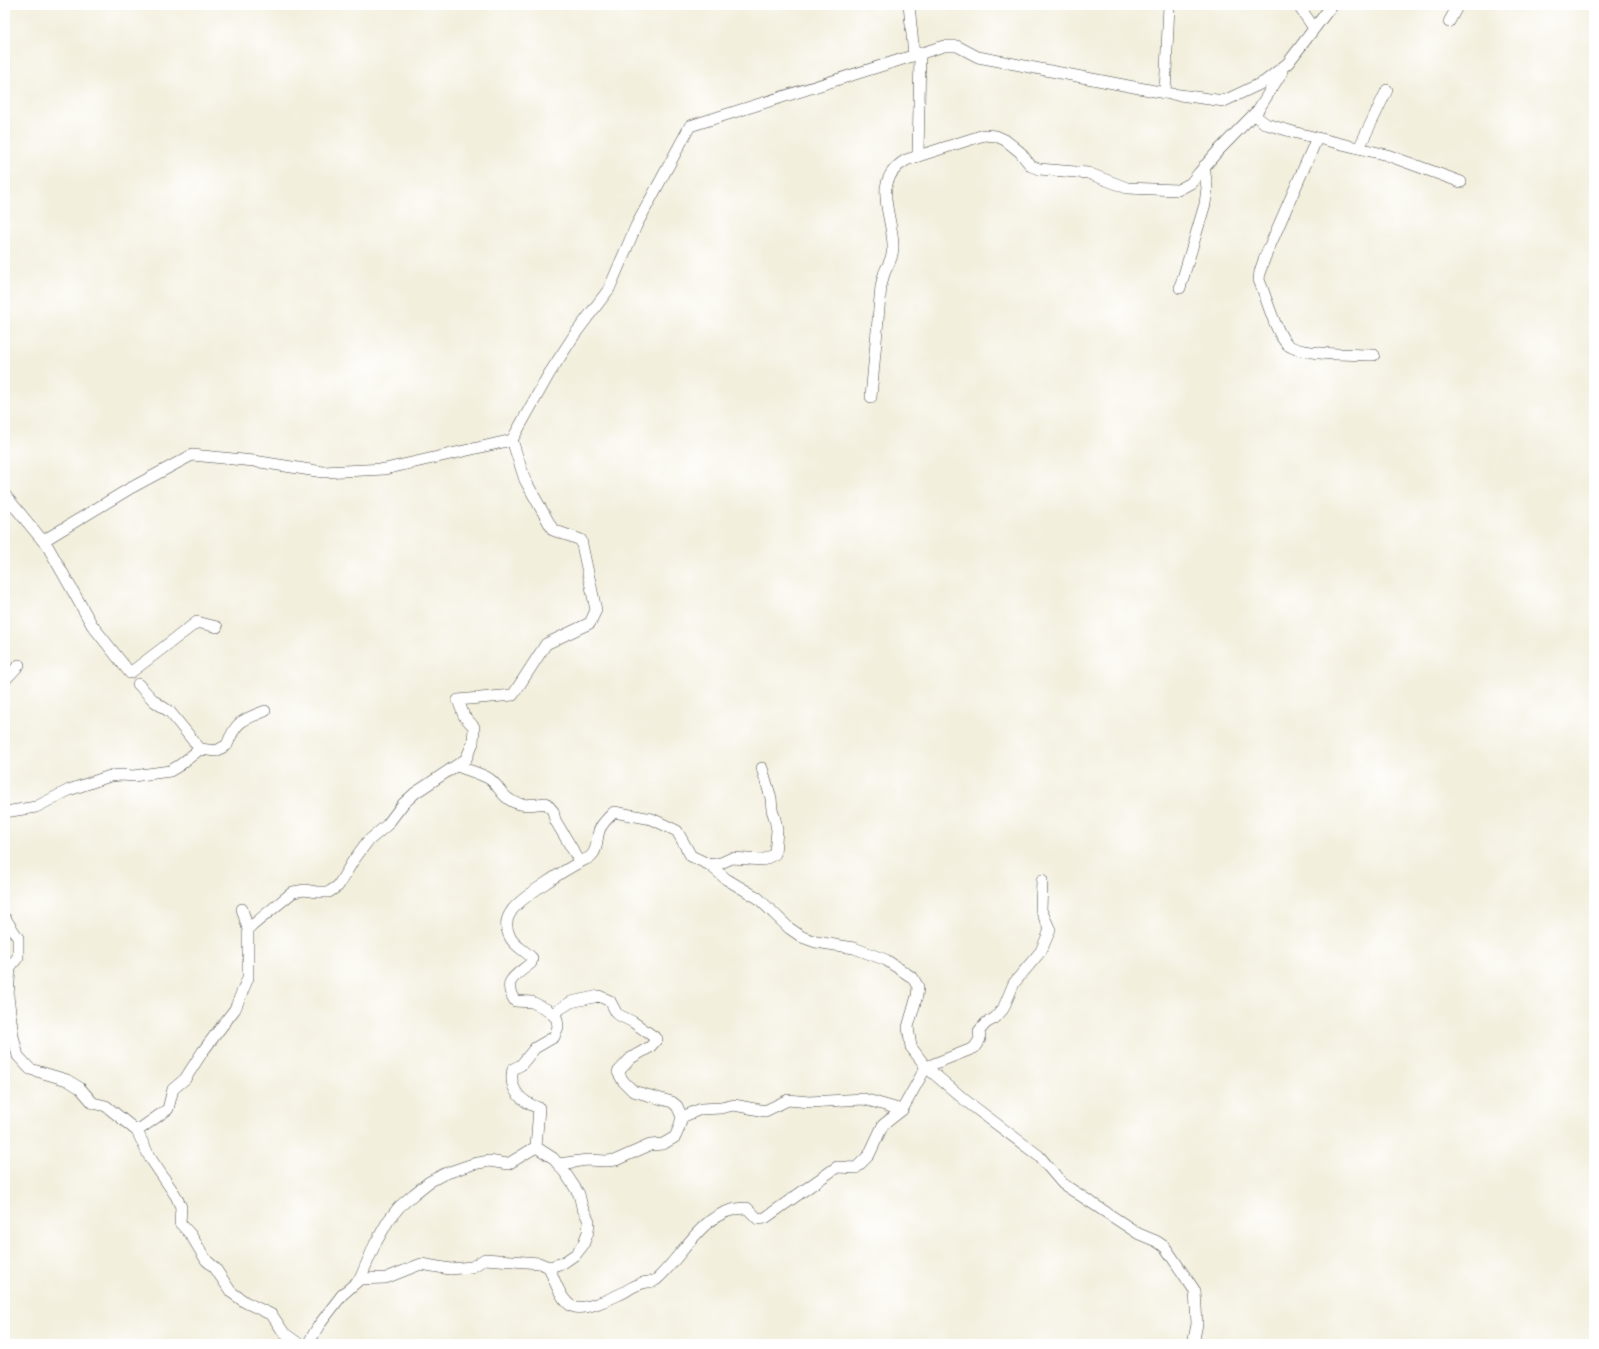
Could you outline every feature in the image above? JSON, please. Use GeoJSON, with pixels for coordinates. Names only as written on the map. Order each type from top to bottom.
{"type":"FeatureCollection","features":[{"type":"Feature","properties":{"kind":"street"},"geometry":{"type":"LineString","coordinates":[[909,5],[917,54],[918,156]]}},
{"type":"Feature","properties":{"kind":"street"},"geometry":{"type":"LineString","coordinates":[[1165,93],[1169,5]]}},
{"type":"Feature","properties":{"kind":"street"},"geometry":{"type":"LineString","coordinates":[[870,397],[882,286],[884,274],[892,259],[893,245],[885,192],[887,181],[898,165],[906,160],[984,135],[996,136],[1010,144],[1020,152],[1032,166],[1039,169],[1088,173],[1127,188],[1178,190],[1191,183],[1204,166],[1254,115],[1288,62],[1332,5]]}},
{"type":"Feature","properties":{"kind":"street"},"geometry":{"type":"LineString","coordinates":[[1449,22],[1458,5]]}},
{"type":"Feature","properties":{"kind":"street"},"geometry":{"type":"LineString","coordinates":[[1296,6],[1314,28]]}},
{"type":"Feature","properties":{"kind":"street"},"geometry":{"type":"LineString","coordinates":[[248,929],[292,892],[305,890],[329,892],[338,886],[353,861],[367,842],[388,825],[403,804],[415,793],[466,759],[475,735],[474,727],[464,716],[458,700],[513,695],[546,644],[590,623],[596,610],[581,540],[553,530],[525,480],[512,440],[549,374],[575,334],[609,289],[636,226],[690,126],[944,46],[957,46],[978,57],[1165,93],[1224,101],[1264,82],[1288,62]]}},
{"type":"Feature","properties":{"kind":"street"},"geometry":{"type":"LineString","coordinates":[[1359,148],[1387,90]]}},
{"type":"Feature","properties":{"kind":"street"},"geometry":{"type":"LineString","coordinates":[[1254,115],[1266,124],[1387,155],[1461,182]]}},
{"type":"Feature","properties":{"kind":"street"},"geometry":{"type":"LineString","coordinates":[[1317,138],[1265,257],[1260,271],[1259,280],[1280,334],[1287,345],[1303,352],[1374,355]]}},
{"type":"Feature","properties":{"kind":"street"},"geometry":{"type":"LineString","coordinates":[[1180,288],[1206,204],[1207,188],[1204,166]]}},
{"type":"Feature","properties":{"kind":"street"},"geometry":{"type":"LineString","coordinates":[[43,541],[128,489],[192,455],[254,461],[323,472],[385,470],[512,440]]}},
{"type":"Feature","properties":{"kind":"street"},"geometry":{"type":"LineString","coordinates":[[5,495],[48,547],[92,625],[130,673],[197,622],[217,627]]}},
{"type":"Feature","properties":{"kind":"street"},"geometry":{"type":"LineString","coordinates":[[5,680],[19,665]]}},
{"type":"Feature","properties":{"kind":"street"},"geometry":{"type":"LineString","coordinates":[[138,684],[154,700],[170,712],[200,749],[216,751],[227,745],[231,734],[242,720],[265,711]]}},
{"type":"Feature","properties":{"kind":"street"},"geometry":{"type":"LineString","coordinates":[[5,812],[36,807],[69,790],[110,776],[133,776],[170,771],[200,749]]}},
{"type":"Feature","properties":{"kind":"street"},"geometry":{"type":"LineString","coordinates":[[456,766],[488,778],[497,784],[502,793],[511,801],[523,806],[546,803],[553,811],[555,820],[580,862]]}},
{"type":"Feature","properties":{"kind":"street"},"geometry":{"type":"LineString","coordinates":[[710,865],[721,863],[732,858],[763,860],[775,854],[776,824],[771,798],[762,768]]}},
{"type":"Feature","properties":{"kind":"street"},"geometry":{"type":"LineString","coordinates":[[536,1147],[539,1108],[528,1104],[518,1096],[511,1078],[513,1069],[521,1065],[535,1048],[554,1037],[558,1028],[557,1019],[548,1010],[532,1002],[515,1001],[509,992],[508,986],[511,979],[531,963],[532,958],[526,951],[516,946],[506,927],[507,922],[511,911],[522,900],[590,857],[596,848],[599,830],[614,812],[652,819],[677,831],[691,856],[710,865],[726,879],[758,898],[788,928],[802,937],[816,942],[854,948],[886,960],[913,978],[918,987],[917,996],[908,1027],[912,1047],[926,1067],[966,1101],[1039,1156],[1063,1184],[1139,1234],[1156,1241],[1165,1247],[1195,1291],[1197,1324],[1193,1344]]}},
{"type":"Feature","properties":{"kind":"street"},"geometry":{"type":"LineString","coordinates":[[549,1267],[565,1301],[574,1307],[589,1306],[618,1295],[640,1283],[655,1281],[675,1262],[697,1233],[712,1219],[725,1212],[736,1208],[748,1208],[758,1219],[765,1218],[837,1167],[856,1168],[869,1154],[883,1125],[902,1110],[926,1067],[974,1048],[980,1039],[979,1031],[986,1023],[995,1018],[1003,1009],[1014,983],[1041,951],[1050,930],[1041,910],[1042,880]]}},
{"type":"Feature","properties":{"kind":"street"},"geometry":{"type":"LineString","coordinates":[[137,1131],[168,1109],[173,1089],[185,1079],[203,1051],[235,1009],[248,978],[248,929],[242,909]]}},
{"type":"Feature","properties":{"kind":"street"},"geometry":{"type":"LineString","coordinates":[[5,918],[18,938],[18,957],[7,971],[8,996],[18,1056],[30,1069],[67,1080],[80,1088],[94,1103],[106,1106],[137,1131],[149,1156],[176,1196],[181,1207],[180,1223],[191,1235],[206,1260],[215,1268],[231,1292],[245,1302],[272,1315],[284,1333],[299,1344]]}},
{"type":"Feature","properties":{"kind":"street"},"geometry":{"type":"LineString","coordinates":[[552,1014],[571,1002],[581,999],[599,996],[610,1001],[617,1014],[633,1022],[657,1039],[650,1047],[632,1058],[618,1072],[623,1081],[633,1091],[672,1102],[677,1106],[682,1117],[680,1128],[675,1137],[663,1144],[650,1145],[616,1160],[587,1160],[559,1164]]}},
{"type":"Feature","properties":{"kind":"street"},"geometry":{"type":"LineString","coordinates":[[682,1117],[701,1109],[721,1108],[734,1105],[765,1111],[788,1100],[809,1102],[864,1099],[902,1110]]}},
{"type":"Feature","properties":{"kind":"street"},"geometry":{"type":"LineString","coordinates":[[360,1279],[386,1278],[421,1264],[450,1269],[472,1267],[485,1259],[539,1264],[549,1267],[563,1263],[576,1254],[583,1244],[588,1232],[589,1221],[582,1207],[579,1194],[559,1164],[553,1158],[536,1147]]}},
{"type":"Feature","properties":{"kind":"street"},"geometry":{"type":"LineString","coordinates":[[308,1344],[319,1325],[342,1295],[360,1279],[375,1244],[388,1221],[399,1207],[429,1182],[444,1174],[473,1164],[489,1161],[508,1164],[536,1147]]}}]}
